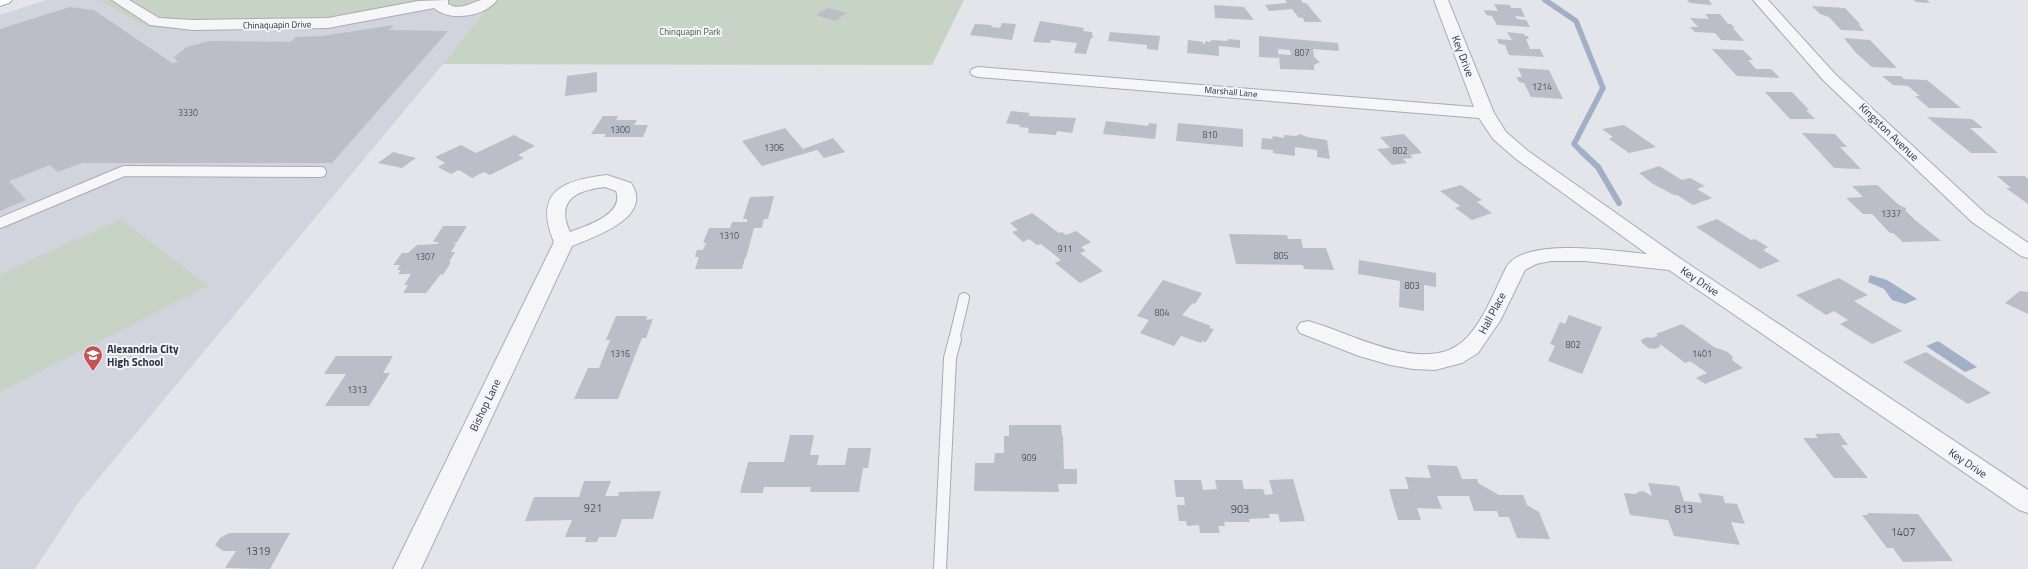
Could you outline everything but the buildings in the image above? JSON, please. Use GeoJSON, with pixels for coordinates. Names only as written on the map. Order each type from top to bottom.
{"type":"FeatureCollection","features":[{"type":"Feature","properties":{"kind":"main road"},"geometry":{"type":"LineString","coordinates":[[0,1],[4,0]]}},
{"type":"Feature","properties":{"kind":"street","name":"Chinaquapin Drive"},"geometry":{"type":"LineString","coordinates":[[119,0],[155,22],[194,25],[328,24],[440,1],[443,9],[457,11],[474,8],[490,0]]}},
{"type":"Feature","properties":{"kind":"street","name":"Key Drive"},"geometry":{"type":"LineString","coordinates":[[1441,0],[1485,113],[1499,135],[1522,155],[1674,264],[2028,503]]}},
{"type":"Feature","properties":{"kind":"street","name":"Kingston Avenue"},"geometry":{"type":"LineString","coordinates":[[1760,0],[1829,77],[1974,213],[2028,252]]}},
{"type":"Feature","properties":{"kind":"street","name":"Marshall Lane"},"geometry":{"type":"LineString","coordinates":[[978,72],[1485,113]]}},
{"type":"Feature","properties":{"kind":"street","name":"Bishop Lane"},"geometry":{"type":"LineString","coordinates":[[407,569],[564,242]]}},
{"type":"Feature","properties":{"kind":"street","name":"Hall Place"},"geometry":{"type":"LineString","coordinates":[[1308,328],[1382,355],[1417,362],[1442,362],[1459,357],[1470,348],[1480,336],[1517,266],[1524,261],[1536,257],[1578,255],[1674,264]]}},
{"type":"Feature","properties":{"kind":"lane"},"geometry":{"type":"LineString","coordinates":[[0,223],[124,171],[321,172]]}},
{"type":"Feature","properties":{"kind":"lane"},"geometry":{"type":"LineString","coordinates":[[940,569],[950,358],[964,298]]}},
{"type":"Feature","properties":{"kind":"shaded area","name":"Alexandria City High School"},"geometry":{"type":"Polygon","coordinates":[[[46,0],[99,0],[145,27],[183,30],[307,31],[444,6],[488,6],[443,64],[78,503],[35,569],[0,569],[0,15],[46,0]]]}},
{"type":"Feature","properties":{"kind":"green space","name":"Chinquapin Park"},"geometry":{"type":"Polygon","coordinates":[[[99,0],[964,0],[932,65],[443,64],[488,6],[444,6],[307,31],[183,30],[145,27],[99,0]]]}},
{"type":"Feature","properties":{"kind":"green space"},"geometry":{"type":"Polygon","coordinates":[[[121,219],[208,286],[0,392],[0,274],[121,219]]]}},
{"type":"Feature","properties":{"kind":"water"},"geometry":{"type":"Polygon","coordinates":[[[1870,275],[1887,280],[1917,299],[1905,304],[1892,300],[1884,289],[1868,282],[1870,275]]]}},
{"type":"Feature","properties":{"kind":"water"},"geometry":{"type":"Polygon","coordinates":[[[1938,341],[1977,367],[1965,372],[1926,346],[1938,341]]]}},
{"type":"Feature","properties":{"kind":"waterway"},"geometry":{"type":"LineString","coordinates":[[1545,0],[1576,21],[1603,88],[1574,144],[1582,152]]}},
{"type":"Feature","properties":{"kind":"waterway"},"geometry":{"type":"LineString","coordinates":[[1582,152],[1598,167],[1619,203]]}},
{"type":"Feature","properties":{"kind":"place","name":"Alexandria City High School"},"geometry":{"type":"Point","coordinates":[93,372]}}]}
